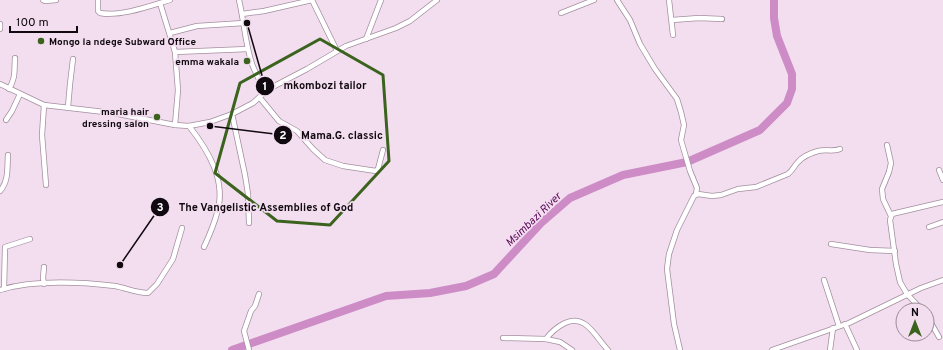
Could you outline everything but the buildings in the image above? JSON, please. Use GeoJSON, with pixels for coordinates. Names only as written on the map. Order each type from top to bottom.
{"type":"FeatureCollection","features":[{"type":"Feature","properties":{"kind":"street"},"geometry":{"type":"LineString","coordinates":[[43,0],[56,0]]}},
{"type":"Feature","properties":{"kind":"street"},"geometry":{"type":"LineString","coordinates":[[98,0],[98,11],[104,14],[127,11],[170,0]]}},
{"type":"Feature","properties":{"kind":"street"},"geometry":{"type":"LineString","coordinates":[[239,0],[248,49],[253,65],[265,91]]}},
{"type":"Feature","properties":{"kind":"street"},"geometry":{"type":"LineString","coordinates":[[242,14],[264,11],[312,0],[337,51]]}},
{"type":"Feature","properties":{"kind":"street"},"geometry":{"type":"LineString","coordinates":[[366,40],[381,0]]}},
{"type":"Feature","properties":{"kind":"street"},"geometry":{"type":"LineString","coordinates":[[0,84],[44,105],[113,112],[175,125],[189,126],[210,122],[232,114],[253,103],[265,94],[265,91],[346,46],[366,40],[410,21],[437,0]]}},
{"type":"Feature","properties":{"kind":"street"},"geometry":{"type":"LineString","coordinates":[[561,13],[572,10],[594,0]]}},
{"type":"Feature","properties":{"kind":"street"},"geometry":{"type":"LineString","coordinates":[[617,0],[630,20],[640,44],[655,69],[677,99],[682,112],[684,125],[681,140],[696,188],[696,194],[691,200],[677,230],[669,254],[667,269],[674,324],[680,350]]}},
{"type":"Feature","properties":{"kind":"street"},"geometry":{"type":"LineString","coordinates":[[669,0],[673,35]]}},
{"type":"Feature","properties":{"kind":"street"},"geometry":{"type":"LineString","coordinates":[[160,3],[176,52],[178,90],[175,125]]}},
{"type":"Feature","properties":{"kind":"street"},"geometry":{"type":"LineString","coordinates":[[672,20],[699,18],[722,19]]}},
{"type":"Feature","properties":{"kind":"street"},"geometry":{"type":"LineString","coordinates":[[170,33],[197,26],[244,23]]}},
{"type":"Feature","properties":{"kind":"street"},"geometry":{"type":"LineString","coordinates":[[0,24],[0,29]]}},
{"type":"Feature","properties":{"kind":"street"},"geometry":{"type":"LineString","coordinates":[[176,52],[248,49]]}},
{"type":"Feature","properties":{"kind":"street"},"geometry":{"type":"LineString","coordinates":[[9,89],[14,81],[15,75],[14,58]]}},
{"type":"Feature","properties":{"kind":"street"},"geometry":{"type":"LineString","coordinates":[[68,107],[74,59]]}},
{"type":"Feature","properties":{"kind":"street"},"geometry":{"type":"LineString","coordinates":[[6,120],[20,94]]}},
{"type":"Feature","properties":{"kind":"street"},"geometry":{"type":"LineString","coordinates":[[260,98],[279,121],[297,131],[320,156],[331,162],[343,166],[376,171],[378,170],[383,150]]}},
{"type":"Feature","properties":{"kind":"street"},"geometry":{"type":"LineString","coordinates":[[44,105],[42,135],[46,185]]}},
{"type":"Feature","properties":{"kind":"street"},"geometry":{"type":"LineString","coordinates":[[232,114],[248,194],[249,223]]}},
{"type":"Feature","properties":{"kind":"street"},"geometry":{"type":"LineString","coordinates":[[189,126],[205,148],[214,166],[219,191],[218,212],[204,247]]}},
{"type":"Feature","properties":{"kind":"street"},"geometry":{"type":"LineString","coordinates":[[887,145],[891,163],[882,189],[882,199],[891,216],[890,229],[900,282],[907,294],[914,302]]}},
{"type":"Feature","properties":{"kind":"street"},"geometry":{"type":"LineString","coordinates":[[696,194],[712,196],[721,195],[738,189],[756,187],[788,174],[798,162],[811,153],[819,150],[835,151],[840,149]]}},
{"type":"Feature","properties":{"kind":"street"},"geometry":{"type":"LineString","coordinates":[[0,191],[4,186],[6,179],[8,155]]}},
{"type":"Feature","properties":{"kind":"street"},"geometry":{"type":"LineString","coordinates":[[939,170],[943,180]]}},
{"type":"Feature","properties":{"kind":"street"},"geometry":{"type":"LineString","coordinates":[[891,216],[892,214],[912,208],[943,202]]}},
{"type":"Feature","properties":{"kind":"street"},"geometry":{"type":"LineString","coordinates":[[929,227],[943,222]]}},
{"type":"Feature","properties":{"kind":"street"},"geometry":{"type":"LineString","coordinates":[[30,239],[6,247],[2,290],[18,286],[67,283],[95,284],[148,293],[157,284],[173,259],[182,228]]}},
{"type":"Feature","properties":{"kind":"street"},"geometry":{"type":"LineString","coordinates":[[831,244],[870,250],[895,250]]}},
{"type":"Feature","properties":{"kind":"street"},"geometry":{"type":"LineString","coordinates":[[44,267],[44,284]]}},
{"type":"Feature","properties":{"kind":"street"},"geometry":{"type":"LineString","coordinates":[[824,280],[839,326]]}},
{"type":"Feature","properties":{"kind":"street"},"geometry":{"type":"LineString","coordinates":[[772,350],[845,324],[907,294],[943,280]]}},
{"type":"Feature","properties":{"kind":"street"},"geometry":{"type":"LineString","coordinates":[[249,350],[245,337],[245,327],[259,294]]}},
{"type":"Feature","properties":{"kind":"street"},"geometry":{"type":"LineString","coordinates":[[546,339],[553,330],[574,320],[582,322],[608,350]]}},
{"type":"Feature","properties":{"kind":"street"},"geometry":{"type":"LineString","coordinates":[[845,324],[857,350]]}},
{"type":"Feature","properties":{"kind":"street"},"geometry":{"type":"LineString","coordinates":[[830,350],[833,328]]}},
{"type":"Feature","properties":{"kind":"street"},"geometry":{"type":"LineString","coordinates":[[935,330],[939,337]]}},
{"type":"Feature","properties":{"kind":"street"},"geometry":{"type":"LineString","coordinates":[[503,338],[546,339],[560,342],[572,350]]}},
{"type":"Feature","properties":{"kind":"highlighted area"},"geometry":{"type":"Polygon","coordinates":[[[320,39],[383,75],[389,161],[330,225],[277,221],[215,173],[240,83],[320,39]]]}},
{"type":"Feature","properties":{"kind":"waterway","name":"Msimbazi River"},"geometry":{"type":"LineString","coordinates":[[232,350],[386,296],[430,293],[466,286],[494,274],[541,223],[570,198],[623,175],[687,162],[760,130],[787,103],[792,89],[792,74],[777,36],[774,18],[774,0]]}},
{"type":"Feature","properties":{"kind":"place","name":"mkombozi tailor"},"geometry":{"type":"Point","coordinates":[247,23]}},
{"type":"Feature","properties":{"kind":"place","name":"Mongo la ndege Subward Office"},"geometry":{"type":"Point","coordinates":[41,41]}},
{"type":"Feature","properties":{"kind":"place","name":"emma wakala"},"geometry":{"type":"Point","coordinates":[247,61]}},
{"type":"Feature","properties":{"kind":"place","name":"maria hair dressing salon"},"geometry":{"type":"Point","coordinates":[157,117]}},
{"type":"Feature","properties":{"kind":"place","name":"Mama.G. classic"},"geometry":{"type":"Point","coordinates":[210,126]}},
{"type":"Feature","properties":{"kind":"place","name":"The Vangelistic Assemblies of God"},"geometry":{"type":"Point","coordinates":[120,265]}}]}
